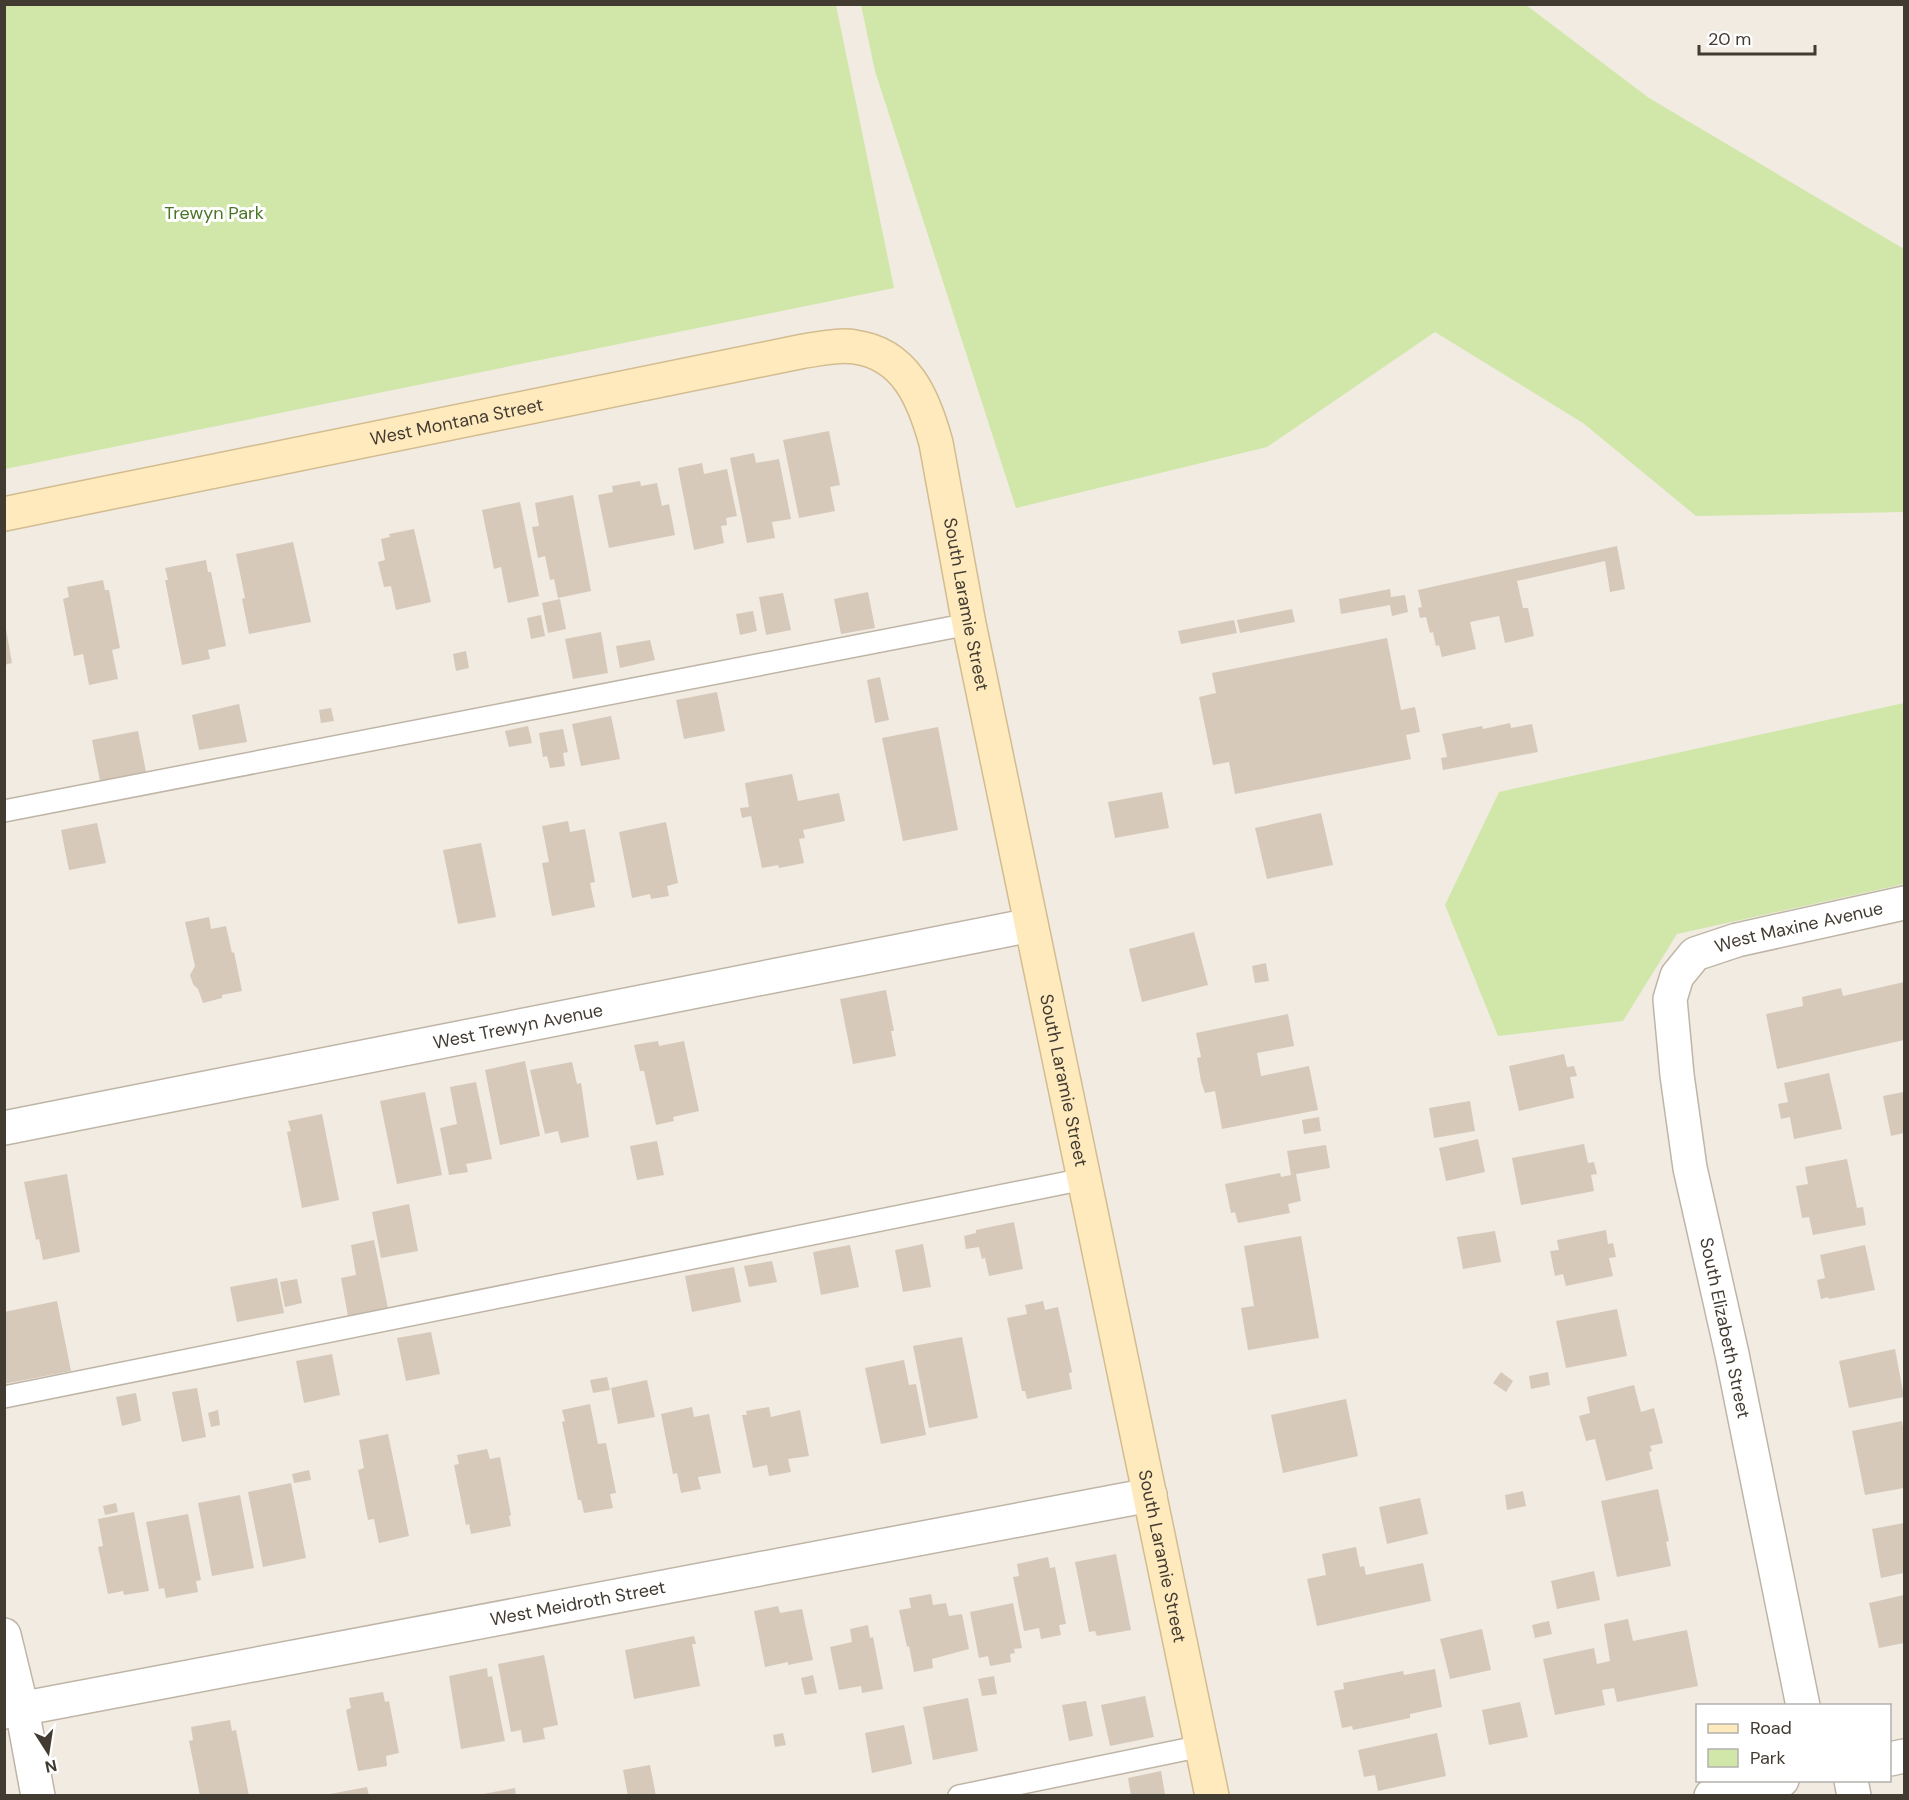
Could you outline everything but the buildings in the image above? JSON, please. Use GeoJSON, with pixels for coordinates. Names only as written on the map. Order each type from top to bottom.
{"type":"FeatureCollection","features":[{"type":"Feature","properties":{"kind":"street","name":"West Montana Street"},"geometry":{"type":"LineString","coordinates":[[4,514],[804,351],[853,346],[871,350],[903,370]]}},
{"type":"Feature","properties":{"kind":"street","name":"South Laramie Street"},"geometry":{"type":"LineString","coordinates":[[903,370],[920,396],[936,443],[969,624],[1212,1796]]}},
{"type":"Feature","properties":{"kind":"street","name":"West Maxine Avenue"},"geometry":{"type":"LineString","coordinates":[[1695,954],[1737,940],[1905,903]]}},
{"type":"Feature","properties":{"kind":"street","name":"West Trewyn Avenue"},"geometry":{"type":"LineString","coordinates":[[4,1128],[1031,925]]}},
{"type":"Feature","properties":{"kind":"street","name":"South Elizabeth Street"},"geometry":{"type":"LineString","coordinates":[[1695,954],[1677,976],[1670,999],[1690,1168],[1732,1354],[1803,1704]]}},
{"type":"Feature","properties":{"kind":"street","name":"West Meidroth Street"},"geometry":{"type":"LineString","coordinates":[[13,1711],[1150,1495]]}},
{"type":"Feature","properties":{"kind":"street"},"geometry":{"type":"LineString","coordinates":[[4,1635],[13,1711],[38,1796]]}},
{"type":"Feature","properties":{"kind":"street"},"geometry":{"type":"LineString","coordinates":[[1711,1796],[1773,1782]]}},
{"type":"Feature","properties":{"kind":"lane"},"geometry":{"type":"LineString","coordinates":[[4,811],[969,624]]}},
{"type":"Feature","properties":{"kind":"lane"},"geometry":{"type":"LineString","coordinates":[[4,1397],[1084,1179]]}},
{"type":"Feature","properties":{"kind":"lane"},"geometry":{"type":"LineString","coordinates":[[959,1796],[1202,1746]]}},
{"type":"Feature","properties":{"kind":"green space","name":"Trewyn Park"},"geometry":{"type":"Polygon","coordinates":[[[5,4],[836,5],[894,288],[5,469],[5,4]]]}},
{"type":"Feature","properties":{"kind":"green space"},"geometry":{"type":"Polygon","coordinates":[[[861,5],[1526,5],[1649,98],[1904,249],[1904,512],[1696,516],[1583,423],[1435,332],[1267,447],[1016,508],[875,71],[861,5]]]}},
{"type":"Feature","properties":{"kind":"green space"},"geometry":{"type":"Polygon","coordinates":[[[1904,703],[1904,884],[1677,934],[1623,1021],[1498,1036],[1445,905],[1499,792],[1904,703]]]}}]}
